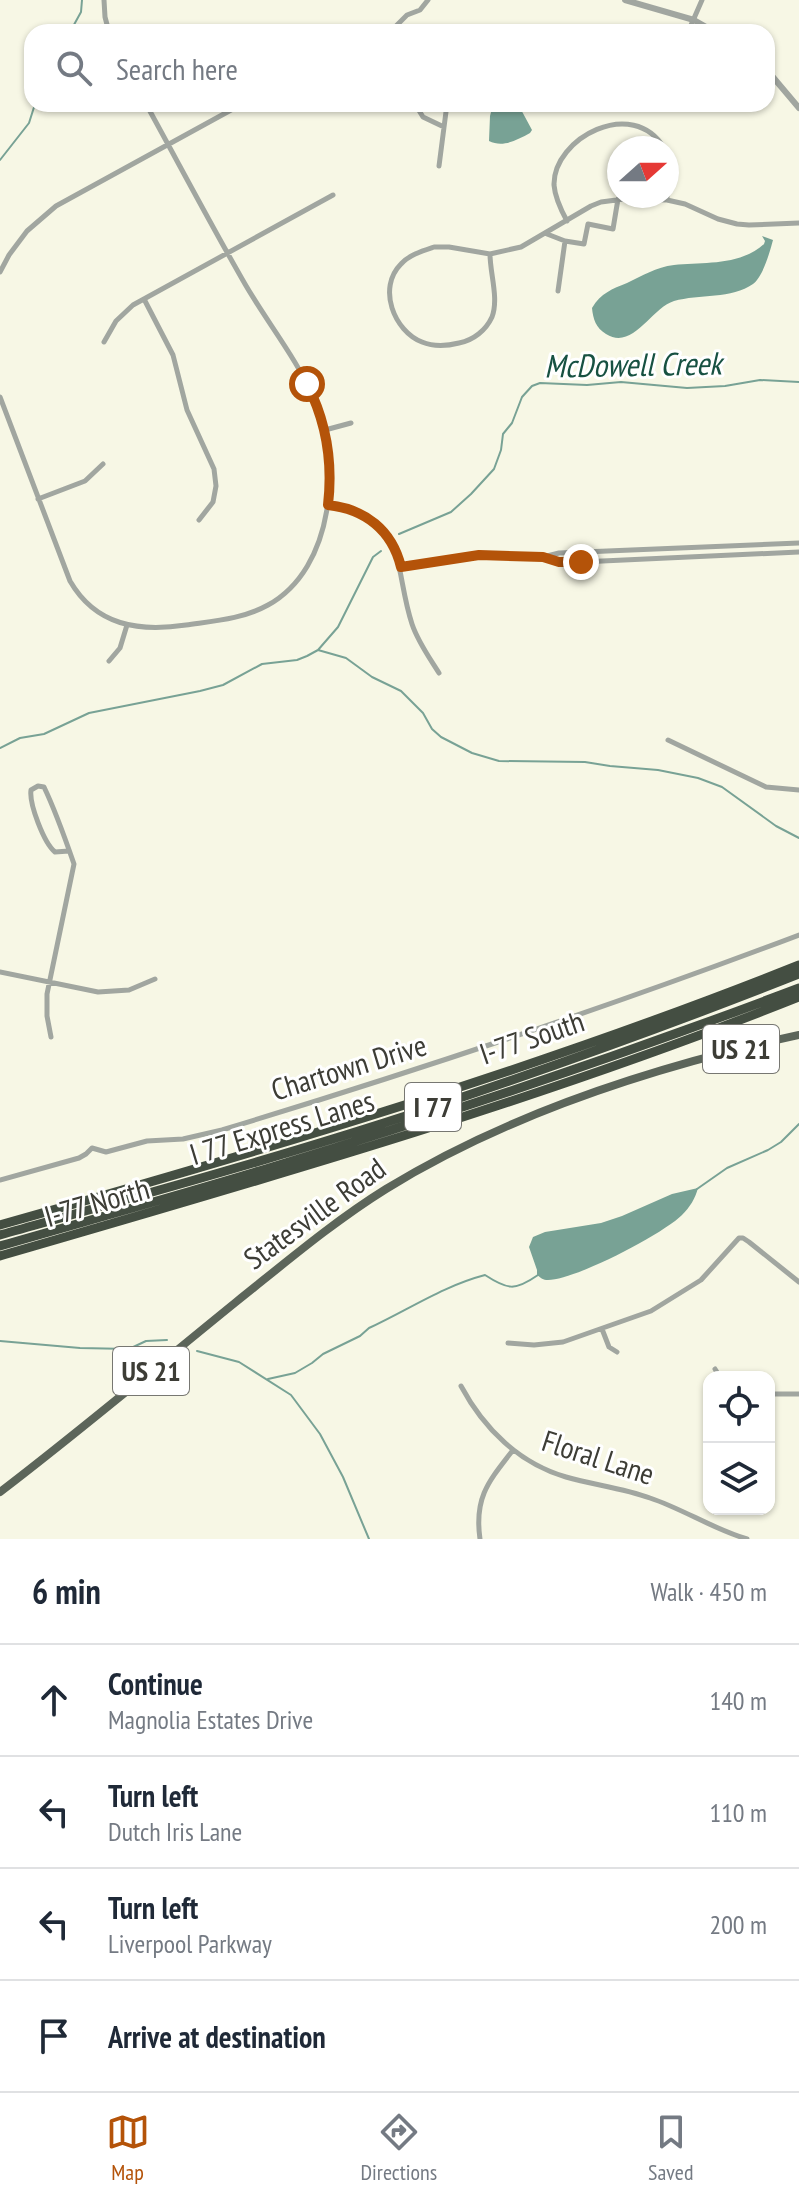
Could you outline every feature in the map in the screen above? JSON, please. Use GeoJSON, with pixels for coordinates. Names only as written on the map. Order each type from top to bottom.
{"type":"FeatureCollection","features":[{"type":"Feature","properties":{"kind":"highway","name":"I-77 South"},"geometry":{"type":"LineString","coordinates":[[0,1225],[328,1130],[510,1071],[668,1016],[799,965]]}},
{"type":"Feature","properties":{"kind":"highway","name":"I 77 Express Lanes"},"geometry":{"type":"LineString","coordinates":[[0,1235],[239,1167],[422,1110],[799,974]]}},
{"type":"Feature","properties":{"kind":"highway","name":"I 77 Express Lanes"},"geometry":{"type":"LineString","coordinates":[[0,1246],[338,1147],[543,1080],[799,988]]}},
{"type":"Feature","properties":{"kind":"highway","name":"I-77 North"},"geometry":{"type":"LineString","coordinates":[[0,1256],[231,1190],[411,1134],[585,1076],[799,997]]}},
{"type":"Feature","properties":{"kind":"highway"},"geometry":{"type":"LineString","coordinates":[[338,1147],[411,1134]]}},
{"type":"Feature","properties":{"kind":"highway"},"geometry":{"type":"LineString","coordinates":[[60,1218],[133,1187]]}},
{"type":"Feature","properties":{"kind":"main road","name":"Statesville Road"},"geometry":{"type":"LineString","coordinates":[[0,1492],[309,1243],[403,1179],[479,1139],[587,1096],[697,1060],[799,1035]]}},
{"type":"Feature","properties":{"kind":"street"},"geometry":{"type":"LineString","coordinates":[[104,0],[107,24]]}},
{"type":"Feature","properties":{"kind":"street"},"geometry":{"type":"LineString","coordinates":[[400,24],[407,15],[420,10],[428,0]]}},
{"type":"Feature","properties":{"kind":"street"},"geometry":{"type":"LineString","coordinates":[[625,0],[701,24]]}},
{"type":"Feature","properties":{"kind":"street"},"geometry":{"type":"LineString","coordinates":[[692,24],[702,0]]}},
{"type":"Feature","properties":{"kind":"street"},"geometry":{"type":"LineString","coordinates":[[775,80],[799,108]]}},
{"type":"Feature","properties":{"kind":"street"},"geometry":{"type":"LineString","coordinates":[[0,397],[63,568],[77,593],[99,612],[127,625],[162,628],[229,618],[267,606],[293,586],[303,572],[320,536],[328,505],[330,469],[325,430],[307,384],[227,253],[150,112]]}},
{"type":"Feature","properties":{"kind":"street"},"geometry":{"type":"LineString","coordinates":[[0,272],[20,240],[49,212],[228,112]]}},
{"type":"Feature","properties":{"kind":"street"},"geometry":{"type":"LineString","coordinates":[[420,112],[423,117],[444,127]]}},
{"type":"Feature","properties":{"kind":"street"},"geometry":{"type":"LineString","coordinates":[[439,166],[446,112]]}},
{"type":"Feature","properties":{"kind":"street"},"geometry":{"type":"LineString","coordinates":[[567,221],[554,186],[555,175],[565,154],[580,141],[614,124],[629,123],[654,136]]}},
{"type":"Feature","properties":{"kind":"street"},"geometry":{"type":"LineString","coordinates":[[104,342],[124,312],[144,299],[333,195]]}},
{"type":"Feature","properties":{"kind":"street"},"geometry":{"type":"LineString","coordinates":[[490,254],[494,310],[478,335],[464,342],[438,345],[425,343],[404,329],[393,310],[389,292],[392,277],[400,264],[434,247],[490,254],[521,247],[591,206],[607,202]]}},
{"type":"Feature","properties":{"kind":"street"},"geometry":{"type":"LineString","coordinates":[[679,203],[737,224],[799,223]]}},
{"type":"Feature","properties":{"kind":"street"},"geometry":{"type":"LineString","coordinates":[[546,234],[584,244],[588,224],[613,229],[616,208]]}},
{"type":"Feature","properties":{"kind":"street"},"geometry":{"type":"LineString","coordinates":[[558,291],[565,241]]}},
{"type":"Feature","properties":{"kind":"street"},"geometry":{"type":"LineString","coordinates":[[144,299],[173,355],[187,410],[214,469],[216,486],[213,502],[199,520]]}},
{"type":"Feature","properties":{"kind":"street"},"geometry":{"type":"LineString","coordinates":[[325,430],[351,423]]}},
{"type":"Feature","properties":{"kind":"street"},"geometry":{"type":"LineString","coordinates":[[38,499],[85,481],[103,464]]}},
{"type":"Feature","properties":{"kind":"street"},"geometry":{"type":"LineString","coordinates":[[328,505],[360,513],[381,527],[391,540],[401,567],[412,625],[439,673]]}},
{"type":"Feature","properties":{"kind":"street"},"geometry":{"type":"LineString","coordinates":[[543,557],[559,553],[799,543]]}},
{"type":"Feature","properties":{"kind":"street"},"geometry":{"type":"LineString","coordinates":[[401,567],[479,555],[581,562],[799,552]]}},
{"type":"Feature","properties":{"kind":"street"},"geometry":{"type":"LineString","coordinates":[[109,661],[120,648],[127,625]]}},
{"type":"Feature","properties":{"kind":"street"},"geometry":{"type":"LineString","coordinates":[[668,740],[766,787],[799,790]]}},
{"type":"Feature","properties":{"kind":"street"},"geometry":{"type":"LineString","coordinates":[[51,1037],[47,1016],[48,982],[74,864],[69,851],[44,787],[34,787],[31,800],[51,849],[55,852],[69,851]]}},
{"type":"Feature","properties":{"kind":"street","name":"Chartown Drive"},"geometry":{"type":"LineString","coordinates":[[0,1180],[79,1158],[92,1148],[106,1152],[147,1141],[195,1137],[266,1117],[484,1048],[799,935]]}},
{"type":"Feature","properties":{"kind":"street"},"geometry":{"type":"LineString","coordinates":[[0,972],[115,993],[155,979]]}},
{"type":"Feature","properties":{"kind":"street"},"geometry":{"type":"LineString","coordinates":[[508,1343],[553,1344],[651,1311],[696,1284],[739,1238],[749,1242],[799,1282]]}},
{"type":"Feature","properties":{"kind":"street"},"geometry":{"type":"LineString","coordinates":[[602,1329],[609,1347],[617,1352]]}},
{"type":"Feature","properties":{"kind":"street","name":"Floral Lane"},"geometry":{"type":"LineString","coordinates":[[461,1386],[487,1426],[513,1450],[552,1472],[648,1497],[747,1539]]}},
{"type":"Feature","properties":{"kind":"street"},"geometry":{"type":"LineString","coordinates":[[775,1394],[799,1394]]}},
{"type":"Feature","properties":{"kind":"street"},"geometry":{"type":"LineString","coordinates":[[480,1539],[478,1516],[482,1495],[513,1450]]}},
{"type":"Feature","properties":{"kind":"water"},"geometry":{"type":"Polygon","coordinates":[[[491,112],[522,112],[532,130],[515,140],[494,143],[489,141],[491,112]]]}},
{"type":"Feature","properties":{"kind":"water"},"geometry":{"type":"Polygon","coordinates":[[[762,236],[773,240],[768,257],[757,281],[745,289],[674,301],[625,337],[606,334],[596,323],[592,308],[612,290],[667,266],[733,260],[764,244],[762,236]]]}},
{"type":"Feature","properties":{"kind":"water"},"geometry":{"type":"Polygon","coordinates":[[[698,1188],[692,1203],[682,1215],[638,1244],[578,1273],[546,1280],[537,1275],[529,1247],[533,1237],[545,1232],[601,1223],[672,1194],[698,1188]]]}},
{"type":"Feature","properties":{"kind":"waterway"},"geometry":{"type":"LineString","coordinates":[[74,24],[81,12],[82,0]]}},
{"type":"Feature","properties":{"kind":"waterway"},"geometry":{"type":"LineString","coordinates":[[0,160],[29,123],[32,112]]}},
{"type":"Feature","properties":{"kind":"waterway","name":"McDowell Creek"},"geometry":{"type":"LineString","coordinates":[[399,534],[451,512],[494,469],[503,434],[512,423],[522,397],[532,386],[540,383],[587,385],[621,382],[687,388],[760,380],[799,382]]}},
{"type":"Feature","properties":{"kind":"waterway","name":"McDowell Creek"},"geometry":{"type":"LineString","coordinates":[[0,748],[20,738],[44,734],[89,713],[223,685],[262,664],[307,656],[318,650],[338,627],[373,557],[381,551]]}},
{"type":"Feature","properties":{"kind":"waterway"},"geometry":{"type":"LineString","coordinates":[[318,650],[346,658],[372,677],[401,691],[441,737],[472,753],[499,761],[585,762],[698,778],[722,787],[776,826],[799,838]]}},
{"type":"Feature","properties":{"kind":"waterway"},"geometry":{"type":"LineString","coordinates":[[697,1189],[727,1168],[781,1142],[799,1124]]}},
{"type":"Feature","properties":{"kind":"waterway"},"geometry":{"type":"LineString","coordinates":[[268,1379],[295,1373],[369,1328],[455,1285],[485,1275],[512,1287],[538,1275]]}},
{"type":"Feature","properties":{"kind":"waterway"},"geometry":{"type":"LineString","coordinates":[[0,1341],[129,1349],[146,1341],[167,1340]]}},
{"type":"Feature","properties":{"kind":"waterway"},"geometry":{"type":"LineString","coordinates":[[197,1351],[239,1362],[291,1395],[320,1434],[343,1477],[369,1539]]}},
{"type":"Feature","properties":{"kind":"route"},"geometry":{"type":"LineString","coordinates":[[307,384],[319,410],[327,440],[330,469],[328,505],[360,513],[381,527],[391,540],[401,567],[479,555],[581,562]]}}]}
